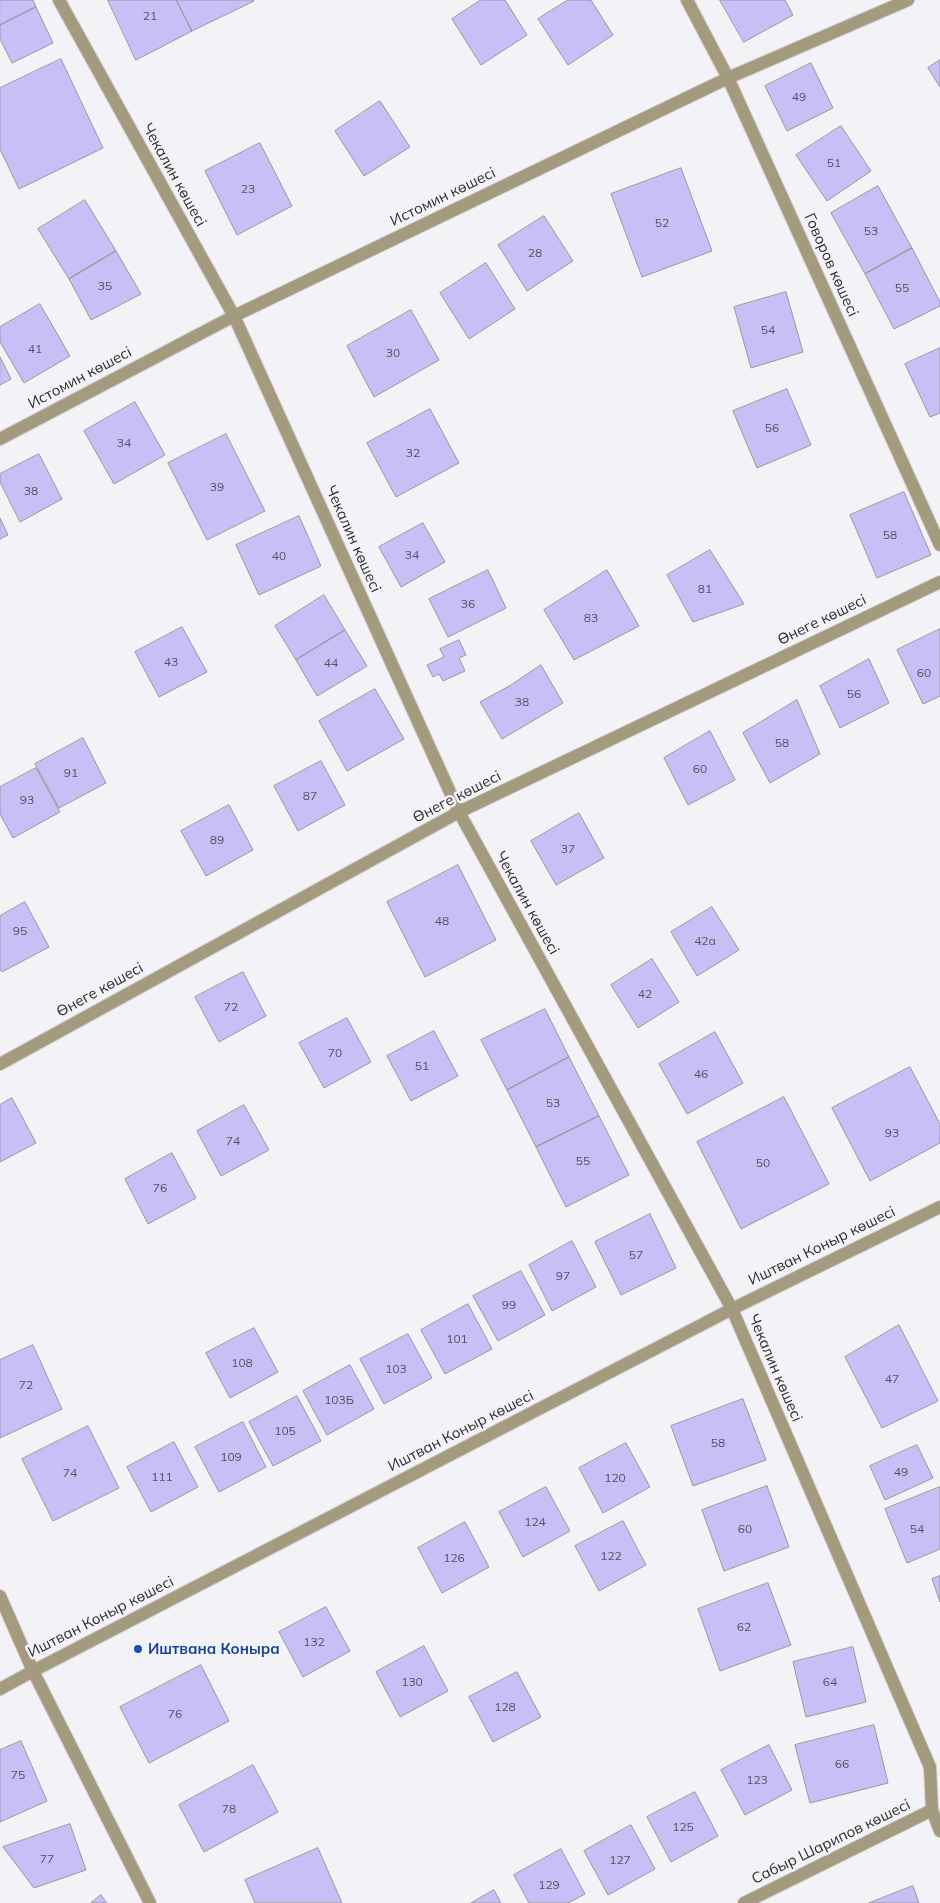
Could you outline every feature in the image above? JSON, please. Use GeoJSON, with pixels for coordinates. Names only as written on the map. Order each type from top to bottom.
{"type":"FeatureCollection","features":[{"type":"Feature","properties":{"kind":"street","name":"Чекалин көшесі"},"geometry":{"type":"LineString","coordinates":[[59,0],[234,316],[459,812],[732,1308],[935,1765],[932,1810],[940,1831]]}},
{"type":"Feature","properties":{"kind":"street","name":"Говоров көшесі"},"geometry":{"type":"LineString","coordinates":[[687,0],[728,78],[940,545]]}},
{"type":"Feature","properties":{"kind":"street","name":"Истомин көшесі"},"geometry":{"type":"LineString","coordinates":[[0,439],[234,316],[728,78],[908,0]]}},
{"type":"Feature","properties":{"kind":"street","name":"Өнеге көшесі"},"geometry":{"type":"LineString","coordinates":[[0,1064],[459,812],[940,582]]}},
{"type":"Feature","properties":{"kind":"street","name":"Иштван Коныр көшесі"},"geometry":{"type":"LineString","coordinates":[[0,1689],[732,1308],[940,1207]]}},
{"type":"Feature","properties":{"kind":"street"},"geometry":{"type":"LineString","coordinates":[[0,1596],[33,1671],[150,1903]]}},
{"type":"Feature","properties":{"kind":"street","name":"Сабыр Шарипов көшесі"},"geometry":{"type":"LineString","coordinates":[[744,1903],[932,1810]]}},
{"type":"Feature","properties":{"kind":"building"},"geometry":{"type":"Polygon","coordinates":[[[0,0],[33,0],[36,7],[0,25],[0,0]]]}},
{"type":"Feature","properties":{"kind":"building"},"geometry":{"type":"Polygon","coordinates":[[[108,0],[176,0],[192,31],[136,60],[108,0]]]}},
{"type":"Feature","properties":{"kind":"building"},"geometry":{"type":"Polygon","coordinates":[[[177,0],[253,0],[254,1],[192,31],[177,0]]]}},
{"type":"Feature","properties":{"kind":"building"},"geometry":{"type":"Polygon","coordinates":[[[481,0],[505,0],[527,35],[481,65],[452,19],[481,0]]]}},
{"type":"Feature","properties":{"kind":"building"},"geometry":{"type":"Polygon","coordinates":[[[568,0],[591,0],[613,35],[568,65],[538,19],[568,0]]]}},
{"type":"Feature","properties":{"kind":"building"},"geometry":{"type":"Polygon","coordinates":[[[720,0],[785,0],[793,15],[744,42],[720,0]]]}},
{"type":"Feature","properties":{"kind":"building"},"geometry":{"type":"Polygon","coordinates":[[[36,7],[53,43],[12,63],[0,39],[0,25],[36,7]]]}},
{"type":"Feature","properties":{"kind":"building"},"geometry":{"type":"Polygon","coordinates":[[[61,59],[103,148],[19,189],[0,149],[0,88],[61,59]]]}},
{"type":"Feature","properties":{"kind":"building"},"geometry":{"type":"Polygon","coordinates":[[[940,60],[940,87],[928,68],[940,60]]]}},
{"type":"Feature","properties":{"kind":"building"},"geometry":{"type":"Polygon","coordinates":[[[811,63],[833,108],[787,131],[765,86],[811,63]]]}},
{"type":"Feature","properties":{"kind":"building"},"geometry":{"type":"Polygon","coordinates":[[[380,101],[410,147],[364,176],[335,131],[380,101]]]}},
{"type":"Feature","properties":{"kind":"building"},"geometry":{"type":"Polygon","coordinates":[[[841,126],[871,171],[827,201],[796,155],[841,126]]]}},
{"type":"Feature","properties":{"kind":"building"},"geometry":{"type":"Polygon","coordinates":[[[260,143],[292,206],[237,235],[205,171],[260,143]]]}},
{"type":"Feature","properties":{"kind":"building"},"geometry":{"type":"Polygon","coordinates":[[[681,168],[712,251],[642,277],[611,194],[681,168]]]}},
{"type":"Feature","properties":{"kind":"building"},"geometry":{"type":"Polygon","coordinates":[[[878,186],[912,248],[865,274],[831,213],[878,186]]]}},
{"type":"Feature","properties":{"kind":"building"},"geometry":{"type":"Polygon","coordinates":[[[85,200],[116,251],[69,279],[38,229],[85,200]]]}},
{"type":"Feature","properties":{"kind":"building"},"geometry":{"type":"Polygon","coordinates":[[[544,216],[573,261],[527,291],[498,245],[544,216]]]}},
{"type":"Feature","properties":{"kind":"building"},"geometry":{"type":"Polygon","coordinates":[[[912,248],[940,302],[940,306],[894,329],[865,274],[912,248]]]}},
{"type":"Feature","properties":{"kind":"building"},"geometry":{"type":"Polygon","coordinates":[[[116,251],[141,294],[91,320],[69,279],[116,251]]]}},
{"type":"Feature","properties":{"kind":"building"},"geometry":{"type":"Polygon","coordinates":[[[486,263],[515,309],[469,339],[440,293],[486,263]]]}},
{"type":"Feature","properties":{"kind":"building"},"geometry":{"type":"Polygon","coordinates":[[[786,292],[803,352],[751,368],[734,307],[786,292]]]}},
{"type":"Feature","properties":{"kind":"building"},"geometry":{"type":"Polygon","coordinates":[[[40,304],[70,356],[24,383],[0,342],[0,327],[40,304]]]}},
{"type":"Feature","properties":{"kind":"building"},"geometry":{"type":"Polygon","coordinates":[[[411,310],[439,360],[374,397],[347,346],[411,310]]]}},
{"type":"Feature","properties":{"kind":"building"},"geometry":{"type":"Polygon","coordinates":[[[940,348],[940,413],[930,417],[905,364],[940,348]]]}},
{"type":"Feature","properties":{"kind":"building"},"geometry":{"type":"Polygon","coordinates":[[[0,357],[11,379],[0,385],[0,357]]]}},
{"type":"Feature","properties":{"kind":"building"},"geometry":{"type":"Polygon","coordinates":[[[787,389],[811,445],[757,468],[733,411],[787,389]]]}},
{"type":"Feature","properties":{"kind":"building"},"geometry":{"type":"Polygon","coordinates":[[[135,402],[165,455],[114,484],[84,431],[135,402]]]}},
{"type":"Feature","properties":{"kind":"building"},"geometry":{"type":"Polygon","coordinates":[[[430,409],[459,463],[396,497],[367,443],[430,409]]]}},
{"type":"Feature","properties":{"kind":"building"},"geometry":{"type":"Polygon","coordinates":[[[226,434],[265,511],[207,540],[168,463],[226,434]]]}},
{"type":"Feature","properties":{"kind":"building"},"geometry":{"type":"Polygon","coordinates":[[[39,454],[62,499],[20,522],[0,482],[0,474],[39,454]]]}},
{"type":"Feature","properties":{"kind":"building"},"geometry":{"type":"Polygon","coordinates":[[[904,492],[931,555],[877,578],[850,515],[904,492]]]}},
{"type":"Feature","properties":{"kind":"building"},"geometry":{"type":"Polygon","coordinates":[[[299,516],[321,566],[259,595],[236,545],[299,516]]]}},
{"type":"Feature","properties":{"kind":"building"},"geometry":{"type":"Polygon","coordinates":[[[0,518],[8,535],[0,539],[0,518]]]}},
{"type":"Feature","properties":{"kind":"building"},"geometry":{"type":"Polygon","coordinates":[[[423,523],[445,562],[401,587],[379,547],[423,523]]]}},
{"type":"Feature","properties":{"kind":"building"},"geometry":{"type":"Polygon","coordinates":[[[710,550],[744,604],[693,622],[667,575],[710,550]]]}},
{"type":"Feature","properties":{"kind":"building"},"geometry":{"type":"Polygon","coordinates":[[[488,570],[506,608],[448,637],[429,599],[488,570]]]}},
{"type":"Feature","properties":{"kind":"building"},"geometry":{"type":"Polygon","coordinates":[[[607,570],[639,626],[574,660],[544,610],[607,570]]]}},
{"type":"Feature","properties":{"kind":"building"},"geometry":{"type":"Polygon","coordinates":[[[324,595],[345,630],[296,660],[275,626],[324,595]]]}},
{"type":"Feature","properties":{"kind":"building"},"geometry":{"type":"Polygon","coordinates":[[[182,627],[207,672],[159,697],[135,652],[182,627]]]}},
{"type":"Feature","properties":{"kind":"building"},"geometry":{"type":"Polygon","coordinates":[[[940,629],[940,696],[923,704],[897,650],[940,629]]]}},
{"type":"Feature","properties":{"kind":"building"},"geometry":{"type":"Polygon","coordinates":[[[345,630],[367,666],[317,696],[296,660],[345,630]]]}},
{"type":"Feature","properties":{"kind":"building"},"geometry":{"type":"Polygon","coordinates":[[[459,640],[466,655],[459,658],[465,671],[443,681],[439,674],[433,677],[427,665],[444,657],[440,649],[459,640]]]}},
{"type":"Feature","properties":{"kind":"building"},"geometry":{"type":"Polygon","coordinates":[[[869,659],[889,703],[840,728],[820,686],[869,659]]]}},
{"type":"Feature","properties":{"kind":"building"},"geometry":{"type":"Polygon","coordinates":[[[541,665],[563,703],[502,739],[480,702],[511,685],[541,665]]]}},
{"type":"Feature","properties":{"kind":"building"},"geometry":{"type":"Polygon","coordinates":[[[375,689],[404,739],[347,771],[319,721],[375,689]]]}},
{"type":"Feature","properties":{"kind":"building"},"geometry":{"type":"Polygon","coordinates":[[[797,700],[820,754],[770,783],[743,733],[797,700]]]}},
{"type":"Feature","properties":{"kind":"building"},"geometry":{"type":"Polygon","coordinates":[[[710,731],[735,780],[688,805],[664,758],[710,731]]]}},
{"type":"Feature","properties":{"kind":"building"},"geometry":{"type":"Polygon","coordinates":[[[83,738],[106,783],[59,808],[35,764],[83,738]]]}},
{"type":"Feature","properties":{"kind":"building"},"geometry":{"type":"Polygon","coordinates":[[[321,761],[345,805],[298,831],[274,786],[321,761]]]}},
{"type":"Feature","properties":{"kind":"building"},"geometry":{"type":"Polygon","coordinates":[[[36,768],[60,812],[13,838],[0,814],[0,787],[36,768]]]}},
{"type":"Feature","properties":{"kind":"building"},"geometry":{"type":"Polygon","coordinates":[[[229,805],[253,850],[206,876],[181,831],[229,805]]]}},
{"type":"Feature","properties":{"kind":"building"},"geometry":{"type":"Polygon","coordinates":[[[579,813],[604,858],[556,885],[531,841],[579,813]]]}},
{"type":"Feature","properties":{"kind":"building"},"geometry":{"type":"Polygon","coordinates":[[[458,865],[496,940],[425,977],[387,902],[458,865]]]}},
{"type":"Feature","properties":{"kind":"building"},"geometry":{"type":"Polygon","coordinates":[[[25,902],[49,947],[2,972],[0,969],[0,916],[25,902]]]}},
{"type":"Feature","properties":{"kind":"building"},"geometry":{"type":"Polygon","coordinates":[[[712,907],[739,950],[697,976],[671,932],[712,907]]]}},
{"type":"Feature","properties":{"kind":"building"},"geometry":{"type":"Polygon","coordinates":[[[652,959],[679,1002],[638,1028],[611,985],[652,959]]]}},
{"type":"Feature","properties":{"kind":"building"},"geometry":{"type":"Polygon","coordinates":[[[243,972],[266,1016],[219,1042],[195,997],[243,972]]]}},
{"type":"Feature","properties":{"kind":"building"},"geometry":{"type":"Polygon","coordinates":[[[545,1009],[569,1057],[507,1090],[481,1040],[545,1009]]]}},
{"type":"Feature","properties":{"kind":"building"},"geometry":{"type":"Polygon","coordinates":[[[347,1018],[371,1062],[324,1088],[299,1043],[347,1018]]]}},
{"type":"Feature","properties":{"kind":"building"},"geometry":{"type":"Polygon","coordinates":[[[434,1031],[458,1076],[411,1101],[387,1056],[434,1031]]]}},
{"type":"Feature","properties":{"kind":"building"},"geometry":{"type":"Polygon","coordinates":[[[715,1032],[743,1083],[687,1114],[659,1064],[715,1032]]]}},
{"type":"Feature","properties":{"kind":"building"},"geometry":{"type":"Polygon","coordinates":[[[569,1057],[599,1116],[536,1147],[507,1090],[569,1057]]]}},
{"type":"Feature","properties":{"kind":"building"},"geometry":{"type":"Polygon","coordinates":[[[910,1067],[940,1124],[940,1143],[870,1181],[832,1108],[910,1067]]]}},
{"type":"Feature","properties":{"kind":"building"},"geometry":{"type":"Polygon","coordinates":[[[784,1097],[829,1184],[741,1229],[697,1142],[784,1097]]]}},
{"type":"Feature","properties":{"kind":"building"},"geometry":{"type":"Polygon","coordinates":[[[12,1098],[36,1143],[0,1162],[0,1105],[12,1098]]]}},
{"type":"Feature","properties":{"kind":"building"},"geometry":{"type":"Polygon","coordinates":[[[244,1105],[269,1150],[221,1176],[197,1131],[244,1105]]]}},
{"type":"Feature","properties":{"kind":"building"},"geometry":{"type":"Polygon","coordinates":[[[599,1116],[629,1175],[566,1207],[536,1147],[599,1116]]]}},
{"type":"Feature","properties":{"kind":"building"},"geometry":{"type":"Polygon","coordinates":[[[172,1153],[196,1198],[148,1224],[125,1179],[172,1153]]]}},
{"type":"Feature","properties":{"kind":"building"},"geometry":{"type":"Polygon","coordinates":[[[650,1214],[676,1268],[621,1295],[595,1242],[650,1214]]]}},
{"type":"Feature","properties":{"kind":"building"},"geometry":{"type":"Polygon","coordinates":[[[572,1241],[596,1287],[552,1311],[529,1265],[572,1241]]]}},
{"type":"Feature","properties":{"kind":"building"},"geometry":{"type":"Polygon","coordinates":[[[521,1271],[545,1315],[498,1341],[473,1296],[521,1271]]]}},
{"type":"Feature","properties":{"kind":"building"},"geometry":{"type":"Polygon","coordinates":[[[468,1304],[492,1349],[445,1374],[421,1330],[468,1304]]]}},
{"type":"Feature","properties":{"kind":"building"},"geometry":{"type":"Polygon","coordinates":[[[899,1325],[938,1401],[882,1428],[845,1357],[899,1325]]]}},
{"type":"Feature","properties":{"kind":"building"},"geometry":{"type":"Polygon","coordinates":[[[254,1328],[278,1372],[230,1398],[206,1353],[254,1328]]]}},
{"type":"Feature","properties":{"kind":"building"},"geometry":{"type":"Polygon","coordinates":[[[408,1334],[432,1378],[384,1404],[360,1359],[408,1334]]]}},
{"type":"Feature","properties":{"kind":"building"},"geometry":{"type":"Polygon","coordinates":[[[33,1345],[62,1409],[0,1438],[0,1360],[33,1345]]]}},
{"type":"Feature","properties":{"kind":"building"},"geometry":{"type":"Polygon","coordinates":[[[350,1365],[374,1409],[327,1435],[303,1391],[350,1365]]]}},
{"type":"Feature","properties":{"kind":"building"},"geometry":{"type":"Polygon","coordinates":[[[297,1396],[321,1441],[273,1466],[249,1422],[297,1396]]]}},
{"type":"Feature","properties":{"kind":"building"},"geometry":{"type":"Polygon","coordinates":[[[743,1399],[766,1460],[693,1486],[671,1426],[743,1399]]]}},
{"type":"Feature","properties":{"kind":"building"},"geometry":{"type":"Polygon","coordinates":[[[243,1422],[266,1467],[219,1492],[195,1447],[243,1422]]]}},
{"type":"Feature","properties":{"kind":"building"},"geometry":{"type":"Polygon","coordinates":[[[88,1426],[119,1488],[53,1521],[22,1459],[88,1426]]]}},
{"type":"Feature","properties":{"kind":"building"},"geometry":{"type":"Polygon","coordinates":[[[174,1442],[198,1487],[151,1512],[127,1467],[174,1442]]]}},
{"type":"Feature","properties":{"kind":"building"},"geometry":{"type":"Polygon","coordinates":[[[626,1443],[650,1487],[603,1513],[579,1468],[626,1443]]]}},
{"type":"Feature","properties":{"kind":"building"},"geometry":{"type":"Polygon","coordinates":[[[917,1445],[933,1478],[885,1500],[870,1466],[917,1445]]]}},
{"type":"Feature","properties":{"kind":"building"},"geometry":{"type":"Polygon","coordinates":[[[767,1486],[789,1547],[724,1571],[702,1510],[767,1486]]]}},
{"type":"Feature","properties":{"kind":"building"},"geometry":{"type":"Polygon","coordinates":[[[546,1487],[570,1531],[523,1557],[499,1512],[546,1487]]]}},
{"type":"Feature","properties":{"kind":"building"},"geometry":{"type":"Polygon","coordinates":[[[940,1487],[940,1549],[907,1563],[885,1509],[940,1487]]]}},
{"type":"Feature","properties":{"kind":"building"},"geometry":{"type":"Polygon","coordinates":[[[623,1521],[646,1565],[599,1591],[575,1546],[623,1521]]]}},
{"type":"Feature","properties":{"kind":"building"},"geometry":{"type":"Polygon","coordinates":[[[465,1522],[489,1567],[442,1593],[418,1548],[465,1522]]]}},
{"type":"Feature","properties":{"kind":"building"},"geometry":{"type":"Polygon","coordinates":[[[940,1576],[940,1602],[932,1579],[940,1576]]]}},
{"type":"Feature","properties":{"kind":"building"},"geometry":{"type":"Polygon","coordinates":[[[768,1583],[791,1645],[720,1671],[698,1609],[768,1583]]]}},
{"type":"Feature","properties":{"kind":"building"},"geometry":{"type":"Polygon","coordinates":[[[326,1607],[350,1651],[303,1677],[279,1632],[326,1607]]]}},
{"type":"Feature","properties":{"kind":"building"},"geometry":{"type":"Polygon","coordinates":[[[424,1646],[448,1691],[400,1717],[376,1672],[424,1646]]]}},
{"type":"Feature","properties":{"kind":"building"},"geometry":{"type":"Polygon","coordinates":[[[853,1647],[866,1702],[806,1717],[793,1662],[853,1647]]]}},
{"type":"Feature","properties":{"kind":"building"},"geometry":{"type":"Polygon","coordinates":[[[201,1665],[229,1721],[149,1763],[120,1707],[201,1665]]]}},
{"type":"Feature","properties":{"kind":"building"},"geometry":{"type":"Polygon","coordinates":[[[517,1672],[541,1717],[493,1742],[469,1697],[517,1672]]]}},
{"type":"Feature","properties":{"kind":"building"},"geometry":{"type":"Polygon","coordinates":[[[874,1725],[888,1783],[810,1803],[795,1745],[874,1725]]]}},
{"type":"Feature","properties":{"kind":"building"},"geometry":{"type":"Polygon","coordinates":[[[21,1741],[47,1801],[0,1822],[0,1750],[21,1741]]]}},
{"type":"Feature","properties":{"kind":"building"},"geometry":{"type":"Polygon","coordinates":[[[769,1745],[792,1790],[745,1815],[721,1770],[769,1745]]]}},
{"type":"Feature","properties":{"kind":"building"},"geometry":{"type":"Polygon","coordinates":[[[253,1765],[278,1812],[204,1852],[179,1805],[253,1765]]]}},
{"type":"Feature","properties":{"kind":"building"},"geometry":{"type":"Polygon","coordinates":[[[695,1792],[718,1836],[671,1862],[647,1817],[695,1792]]]}},
{"type":"Feature","properties":{"kind":"building"},"geometry":{"type":"Polygon","coordinates":[[[70,1824],[86,1870],[34,1888],[3,1847],[70,1824]]]}},
{"type":"Feature","properties":{"kind":"building"},"geometry":{"type":"Polygon","coordinates":[[[631,1825],[655,1869],[608,1895],[584,1851],[631,1825]]]}},
{"type":"Feature","properties":{"kind":"building"},"geometry":{"type":"Polygon","coordinates":[[[318,1848],[342,1903],[255,1903],[245,1880],[318,1848]]]}},
{"type":"Feature","properties":{"kind":"building"},"geometry":{"type":"Polygon","coordinates":[[[561,1849],[585,1894],[568,1903],[529,1903],[514,1875],[561,1849]]]}},
{"type":"Feature","properties":{"kind":"building"},"geometry":{"type":"Polygon","coordinates":[[[913,1886],[919,1903],[869,1903],[913,1886]]]}},
{"type":"Feature","properties":{"kind":"building"},"geometry":{"type":"Polygon","coordinates":[[[494,1890],[501,1903],[471,1903],[494,1890]]]}},
{"type":"Feature","properties":{"kind":"building"},"geometry":{"type":"Polygon","coordinates":[[[101,1895],[107,1903],[91,1903],[101,1895]]]}},
{"type":"Feature","properties":{"kind":"place","name":"Иштвана Коныра"},"geometry":{"type":"Point","coordinates":[138,1649]}}]}
